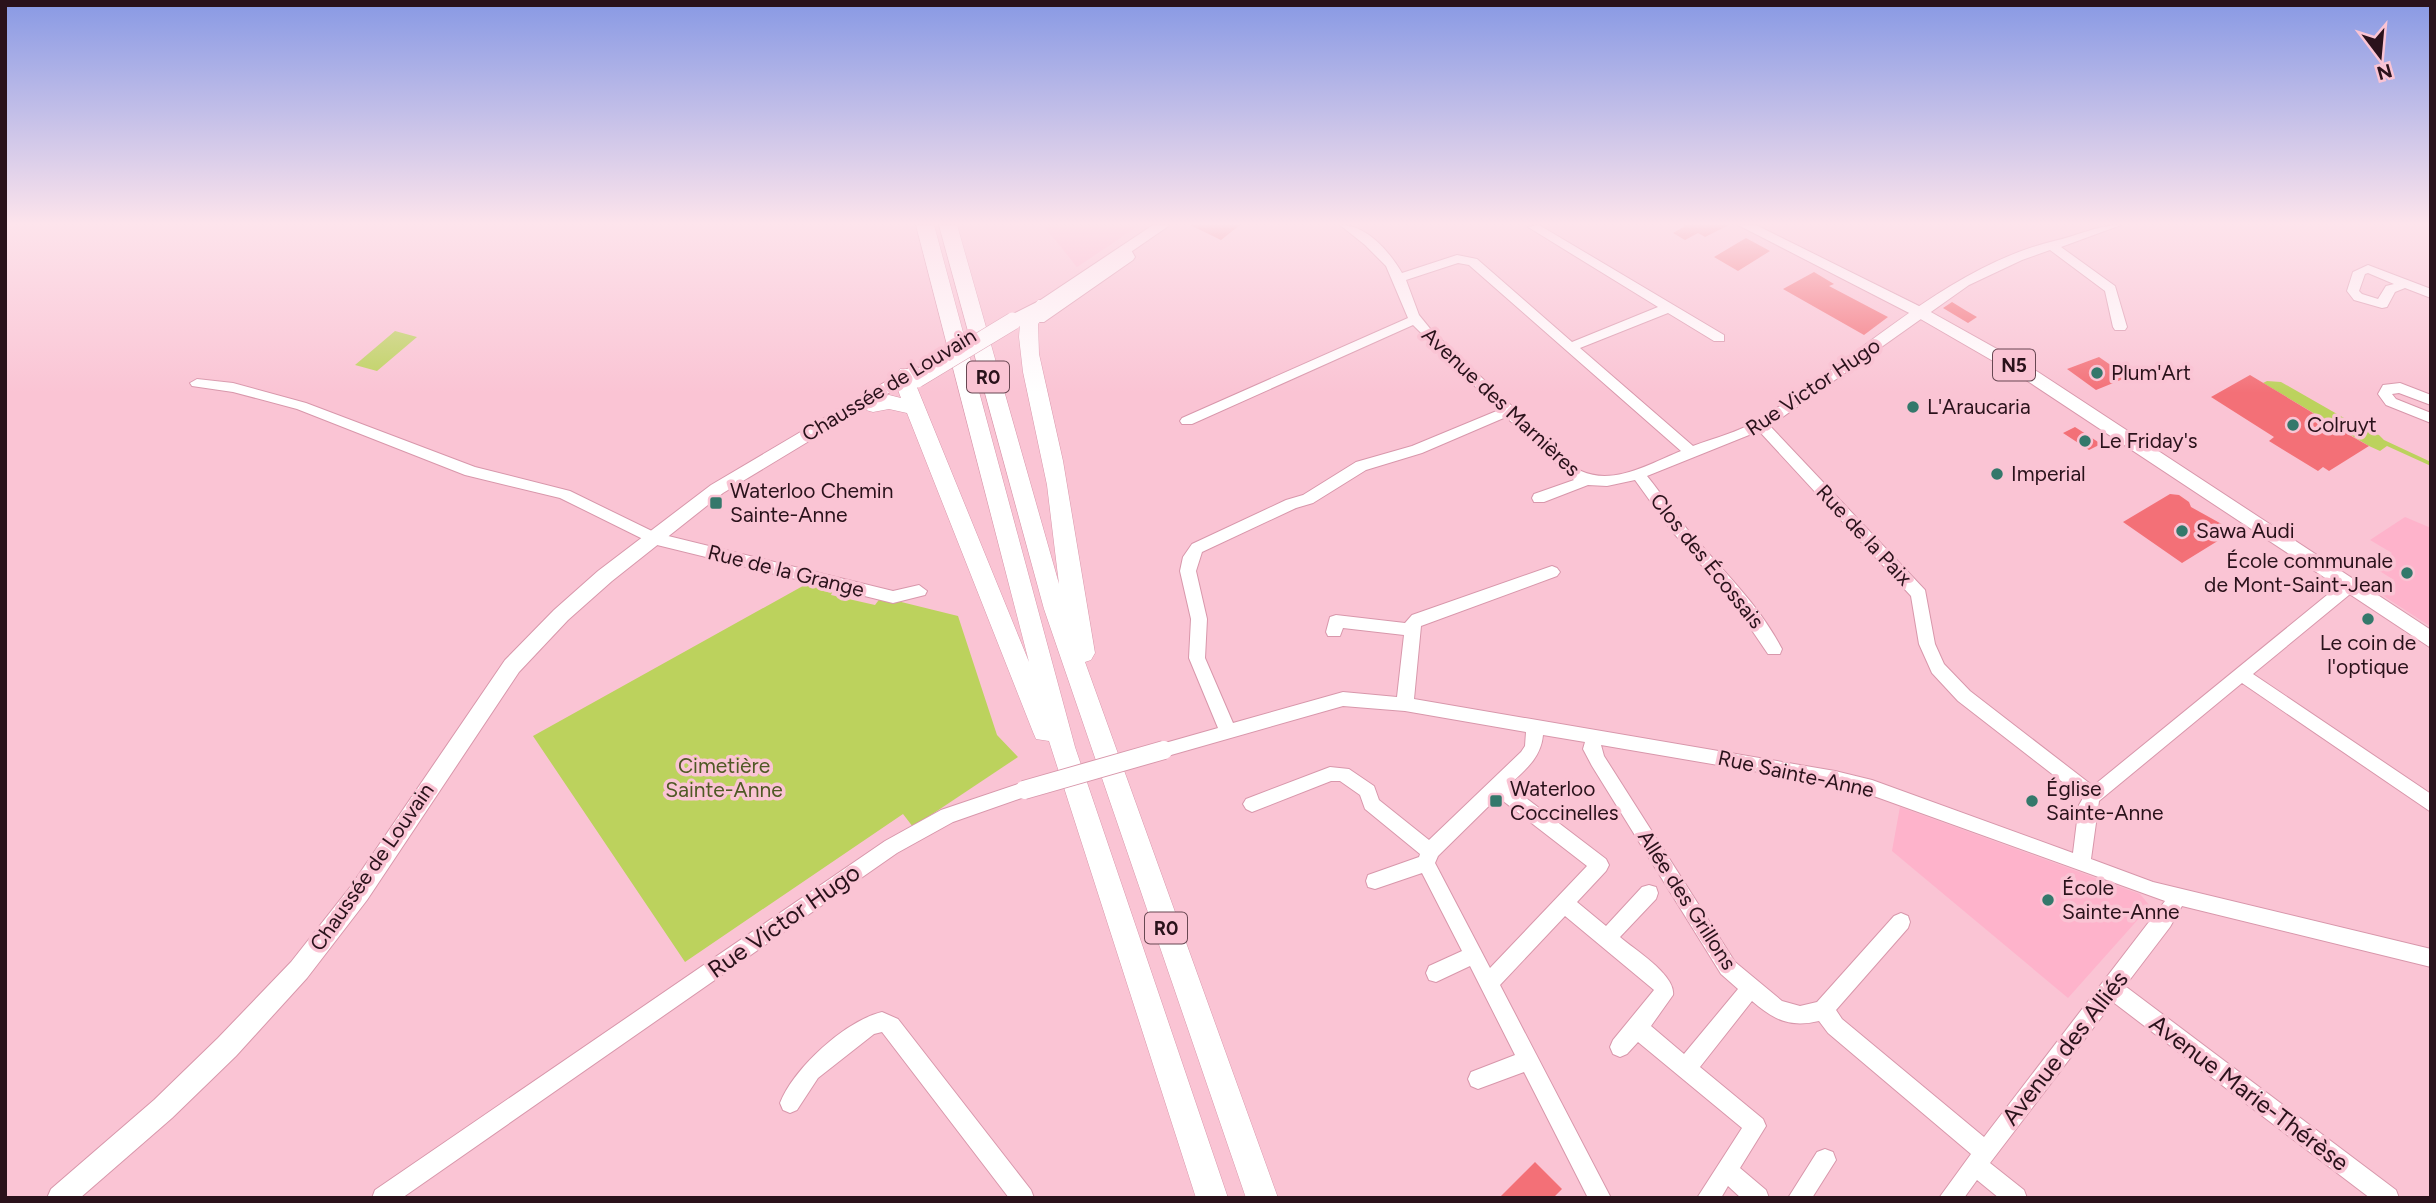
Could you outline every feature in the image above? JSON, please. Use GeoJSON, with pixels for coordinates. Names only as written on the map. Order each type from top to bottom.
{"type":"FeatureCollection","features":[{"type":"Feature","properties":{"kind":"highway","name":"R0"},"geometry":{"type":"LineString","coordinates":[[939,281],[1063,747],[1212,1198]]}},
{"type":"Feature","properties":{"kind":"highway","name":"R0"},"geometry":{"type":"LineString","coordinates":[[963,281],[1031,529],[1081,690],[1262,1198]]}},
{"type":"Feature","properties":{"kind":"highway"},"geometry":{"type":"LineString","coordinates":[[1042,312],[1029,323],[1029,346],[1053,463],[1072,604],[1086,668],[1081,690]]}},
{"type":"Feature","properties":{"kind":"highway"},"geometry":{"type":"LineString","coordinates":[[911,377],[915,408],[1005,626],[1044,731],[1063,747]]}},
{"type":"Feature","properties":{"kind":"highway"},"geometry":{"type":"LineString","coordinates":[[873,405],[889,402],[915,408]]}},
{"type":"Feature","properties":{"kind":"main road","name":"Chaussée de Louvain"},"geometry":{"type":"LineString","coordinates":[[60,1198],[163,1109],[227,1047],[299,970],[359,893],[512,666],[561,615],[728,482],[1077,281]]}},
{"type":"Feature","properties":{"kind":"main road","name":"Chaussée de Louvain"},"geometry":{"type":"LineString","coordinates":[[1011,317],[1042,312],[1082,281]]}},
{"type":"Feature","properties":{"kind":"main road","name":"N5"},"geometry":{"type":"LineString","coordinates":[[1857,281],[1923,314],[2032,376],[2431,640]]}},
{"type":"Feature","properties":{"kind":"main road","name":"Chaussée de Louvain"},"geometry":{"type":"LineString","coordinates":[[662,532],[873,405],[911,377]]}},
{"type":"Feature","properties":{"kind":"street","name":"Avenue des Marnières"},"geometry":{"type":"LineString","coordinates":[[1400,281],[1414,320],[1576,475],[1585,480]]}},
{"type":"Feature","properties":{"kind":"street"},"geometry":{"type":"LineString","coordinates":[[1493,281],[1692,453]]}},
{"type":"Feature","properties":{"kind":"street"},"geometry":{"type":"LineString","coordinates":[[1624,281],[1719,338]]}},
{"type":"Feature","properties":{"kind":"street","name":"Rue Victor Hugo"},"geometry":{"type":"LineString","coordinates":[[1539,498],[1585,480],[1607,482],[1638,474],[1761,425],[1967,281]]}},
{"type":"Feature","properties":{"kind":"street"},"geometry":{"type":"LineString","coordinates":[[2100,281],[2111,289],[2120,327]]}},
{"type":"Feature","properties":{"kind":"street"},"geometry":{"type":"LineString","coordinates":[[2403,285],[2431,294]]}},
{"type":"Feature","properties":{"kind":"street"},"geometry":{"type":"LineString","coordinates":[[1571,347],[1668,308]]}},
{"type":"Feature","properties":{"kind":"street"},"geometry":{"type":"LineString","coordinates":[[1187,421],[1414,320]]}},
{"type":"Feature","properties":{"kind":"street","name":"Rue de la Grange"},"geometry":{"type":"LineString","coordinates":[[197,383],[260,392],[474,472],[566,494],[589,504],[636,532],[662,532],[893,597],[919,591]]}},
{"type":"Feature","properties":{"kind":"street"},"geometry":{"type":"LineString","coordinates":[[2431,400],[2395,387],[2388,388],[2385,394],[2396,404],[2431,418]]}},
{"type":"Feature","properties":{"kind":"street"},"geometry":{"type":"LineString","coordinates":[[1228,731],[1197,658],[1199,619],[1188,571],[1193,553],[1207,542],[1308,499],[1361,466],[1417,450],[1508,411]]}},
{"type":"Feature","properties":{"kind":"street","name":"Rue de la Paix"},"geometry":{"type":"LineString","coordinates":[[1761,425],[1919,594],[1927,644],[1938,668],[1964,696],[2094,796]]}},
{"type":"Feature","properties":{"kind":"street","name":"Clos des Écossais"},"geometry":{"type":"LineString","coordinates":[[1638,474],[1755,617],[1774,649]]}},
{"type":"Feature","properties":{"kind":"street"},"geometry":{"type":"LineString","coordinates":[[1405,704],[1412,630],[1418,619],[1552,572]]}},
{"type":"Feature","properties":{"kind":"street"},"geometry":{"type":"LineString","coordinates":[[2081,864],[2088,805],[2094,796],[2349,586]]}},
{"type":"Feature","properties":{"kind":"street"},"geometry":{"type":"LineString","coordinates":[[1334,632],[1336,621],[1412,630]]}},
{"type":"Feature","properties":{"kind":"street"},"geometry":{"type":"LineString","coordinates":[[2242,675],[2431,804]]}},
{"type":"Feature","properties":{"kind":"street","name":"Rue Sainte-Anne"},"geometry":{"type":"LineString","coordinates":[[1228,731],[1343,699],[1405,704],[1835,778],[1871,788],[2178,896],[2431,958]]}},
{"type":"Feature","properties":{"kind":"street"},"geometry":{"type":"LineString","coordinates":[[1375,881],[1428,857],[1533,748],[1535,727]]}},
{"type":"Feature","properties":{"kind":"street","name":"Rue Victor Hugo"},"geometry":{"type":"LineString","coordinates":[[383,1198],[891,847],[947,816],[1024,790],[1228,731]]}},
{"type":"Feature","properties":{"kind":"street","name":"Allée des Grillons"},"geometry":{"type":"LineString","coordinates":[[1594,737],[1592,749],[1634,816],[1644,838],[1728,968],[1776,1009],[1788,1014],[1812,1015],[1823,1010]]}},
{"type":"Feature","properties":{"kind":"street"},"geometry":{"type":"LineString","coordinates":[[1252,804],[1330,774],[1343,774],[1368,791],[1371,804],[1428,857],[1473,955],[1600,1198]]}},
{"type":"Feature","properties":{"kind":"street"},"geometry":{"type":"LineString","coordinates":[[1488,984],[1566,905],[1600,865],[1497,786]]}},
{"type":"Feature","properties":{"kind":"street"},"geometry":{"type":"LineString","coordinates":[[1607,938],[1648,893]]}},
{"type":"Feature","properties":{"kind":"street","name":"Avenue des Alliés"},"geometry":{"type":"LineString","coordinates":[[1950,1198],[2163,921],[2178,896]]}},
{"type":"Feature","properties":{"kind":"street"},"geometry":{"type":"LineString","coordinates":[[1566,905],[1661,983],[1664,989],[1663,995],[1620,1047]]}},
{"type":"Feature","properties":{"kind":"street"},"geometry":{"type":"LineString","coordinates":[[1901,922],[1823,1010],[1835,1026],[1980,1159],[2016,1198]]}},
{"type":"Feature","properties":{"kind":"street"},"geometry":{"type":"LineString","coordinates":[[1436,973],[1473,955]]}},
{"type":"Feature","properties":{"kind":"street"},"geometry":{"type":"LineString","coordinates":[[1686,1068],[1750,989]]}},
{"type":"Feature","properties":{"kind":"street","name":"Avenue Marie-Thérèse"},"geometry":{"type":"LineString","coordinates":[[2111,989],[2388,1198]]}},
{"type":"Feature","properties":{"kind":"street"},"geometry":{"type":"LineString","coordinates":[[790,1104],[811,1071],[869,1025],[882,1022],[891,1026],[1023,1198]]}},
{"type":"Feature","properties":{"kind":"street"},"geometry":{"type":"LineString","coordinates":[[1637,1028],[1756,1126],[1708,1198]]}},
{"type":"Feature","properties":{"kind":"street"},"geometry":{"type":"LineString","coordinates":[[1478,1079],[1528,1060]]}},
{"type":"Feature","properties":{"kind":"street"},"geometry":{"type":"LineString","coordinates":[[1799,1198],[1825,1160]]}},
{"type":"Feature","properties":{"kind":"street"},"geometry":{"type":"LineString","coordinates":[[1727,1171],[1758,1198]]}},
{"type":"Feature","properties":{"kind":"shaded area","name":"École communale de Mont-Saint-Jean"},"geometry":{"type":"Polygon","coordinates":[[[2405,517],[2431,528],[2431,627],[2376,591],[2394,580],[2373,567],[2392,553],[2370,540],[2405,517]]]}},
{"type":"Feature","properties":{"kind":"shaded area","name":"École Sainte-Anne"},"geometry":{"type":"Polygon","coordinates":[[[1900,807],[2140,894],[2150,906],[2068,998],[1892,851],[1900,807]]]}},
{"type":"Feature","properties":{"kind":"green space"},"geometry":{"type":"Polygon","coordinates":[[[395,331],[417,337],[377,371],[355,365],[395,331]]]}},
{"type":"Feature","properties":{"kind":"green space"},"geometry":{"type":"Polygon","coordinates":[[[2281,382],[2365,430],[2431,462],[2431,466],[2387,446],[2380,451],[2369,446],[2263,383],[2281,382]]]}},
{"type":"Feature","properties":{"kind":"green space","name":"Cimetière Sainte-Anne"},"geometry":{"type":"Polygon","coordinates":[[[810,582],[834,588],[831,595],[875,605],[881,597],[958,616],[997,735],[1018,757],[913,827],[903,814],[685,962],[533,736],[810,582]]]}},
{"type":"Feature","properties":{"kind":"building"},"geometry":{"type":"Polygon","coordinates":[[[1797,281],[1829,281],[1834,284],[1829,286],[1888,317],[1864,335],[1783,289],[1797,281]]]}},
{"type":"Feature","properties":{"kind":"building"},"geometry":{"type":"Polygon","coordinates":[[[1952,302],[1977,317],[1968,323],[1943,308],[1952,302]]]}},
{"type":"Feature","properties":{"kind":"building","name":"Plum'Art"},"geometry":{"type":"Polygon","coordinates":[[[2099,357],[2128,377],[2096,390],[2067,369],[2099,357]]]}},
{"type":"Feature","properties":{"kind":"building","name":"Colruyt"},"geometry":{"type":"Polygon","coordinates":[[[2250,375],[2369,446],[2329,471],[2323,467],[2318,471],[2269,441],[2274,437],[2211,397],[2250,375]]]}},
{"type":"Feature","properties":{"kind":"building","name":"Le Friday's"},"geometry":{"type":"Polygon","coordinates":[[[2075,427],[2101,444],[2089,450],[2063,433],[2075,427]]]}},
{"type":"Feature","properties":{"kind":"building","name":"Sawa Audi"},"geometry":{"type":"Polygon","coordinates":[[[2170,494],[2179,495],[2189,502],[2191,507],[2227,527],[2229,534],[2182,563],[2123,522],[2170,494]]]}},
{"type":"Feature","properties":{"kind":"building"},"geometry":{"type":"Polygon","coordinates":[[[1535,1162],[1562,1189],[1553,1198],[1499,1198],[1535,1162]]]}},
{"type":"Feature","properties":{"kind":"place","name":"Plum'Art"},"geometry":{"type":"Point","coordinates":[2097,373]}},
{"type":"Feature","properties":{"kind":"place","name":"L'Araucaria"},"geometry":{"type":"Point","coordinates":[1913,407]}},
{"type":"Feature","properties":{"kind":"place","name":"Colruyt"},"geometry":{"type":"Point","coordinates":[2293,425]}},
{"type":"Feature","properties":{"kind":"place","name":"Le Friday's"},"geometry":{"type":"Point","coordinates":[2085,441]}},
{"type":"Feature","properties":{"kind":"place","name":"Imperial"},"geometry":{"type":"Point","coordinates":[1997,474]}},
{"type":"Feature","properties":{"kind":"place","name":"Waterloo Chemin Sainte-Anne"},"geometry":{"type":"Point","coordinates":[716,503]}},
{"type":"Feature","properties":{"kind":"place","name":"Sawa Audi"},"geometry":{"type":"Point","coordinates":[2182,531]}},
{"type":"Feature","properties":{"kind":"place","name":"École communale de Mont-Saint-Jean"},"geometry":{"type":"Point","coordinates":[2407,573]}},
{"type":"Feature","properties":{"kind":"place","name":"Le coin de l'optique"},"geometry":{"type":"Point","coordinates":[2368,619]}},
{"type":"Feature","properties":{"kind":"place","name":"Waterloo Coccinelles"},"geometry":{"type":"Point","coordinates":[1496,801]}},
{"type":"Feature","properties":{"kind":"place","name":"Église Sainte-Anne"},"geometry":{"type":"Point","coordinates":[2032,801]}},
{"type":"Feature","properties":{"kind":"place","name":"École Sainte-Anne"},"geometry":{"type":"Point","coordinates":[2048,900]}}]}
